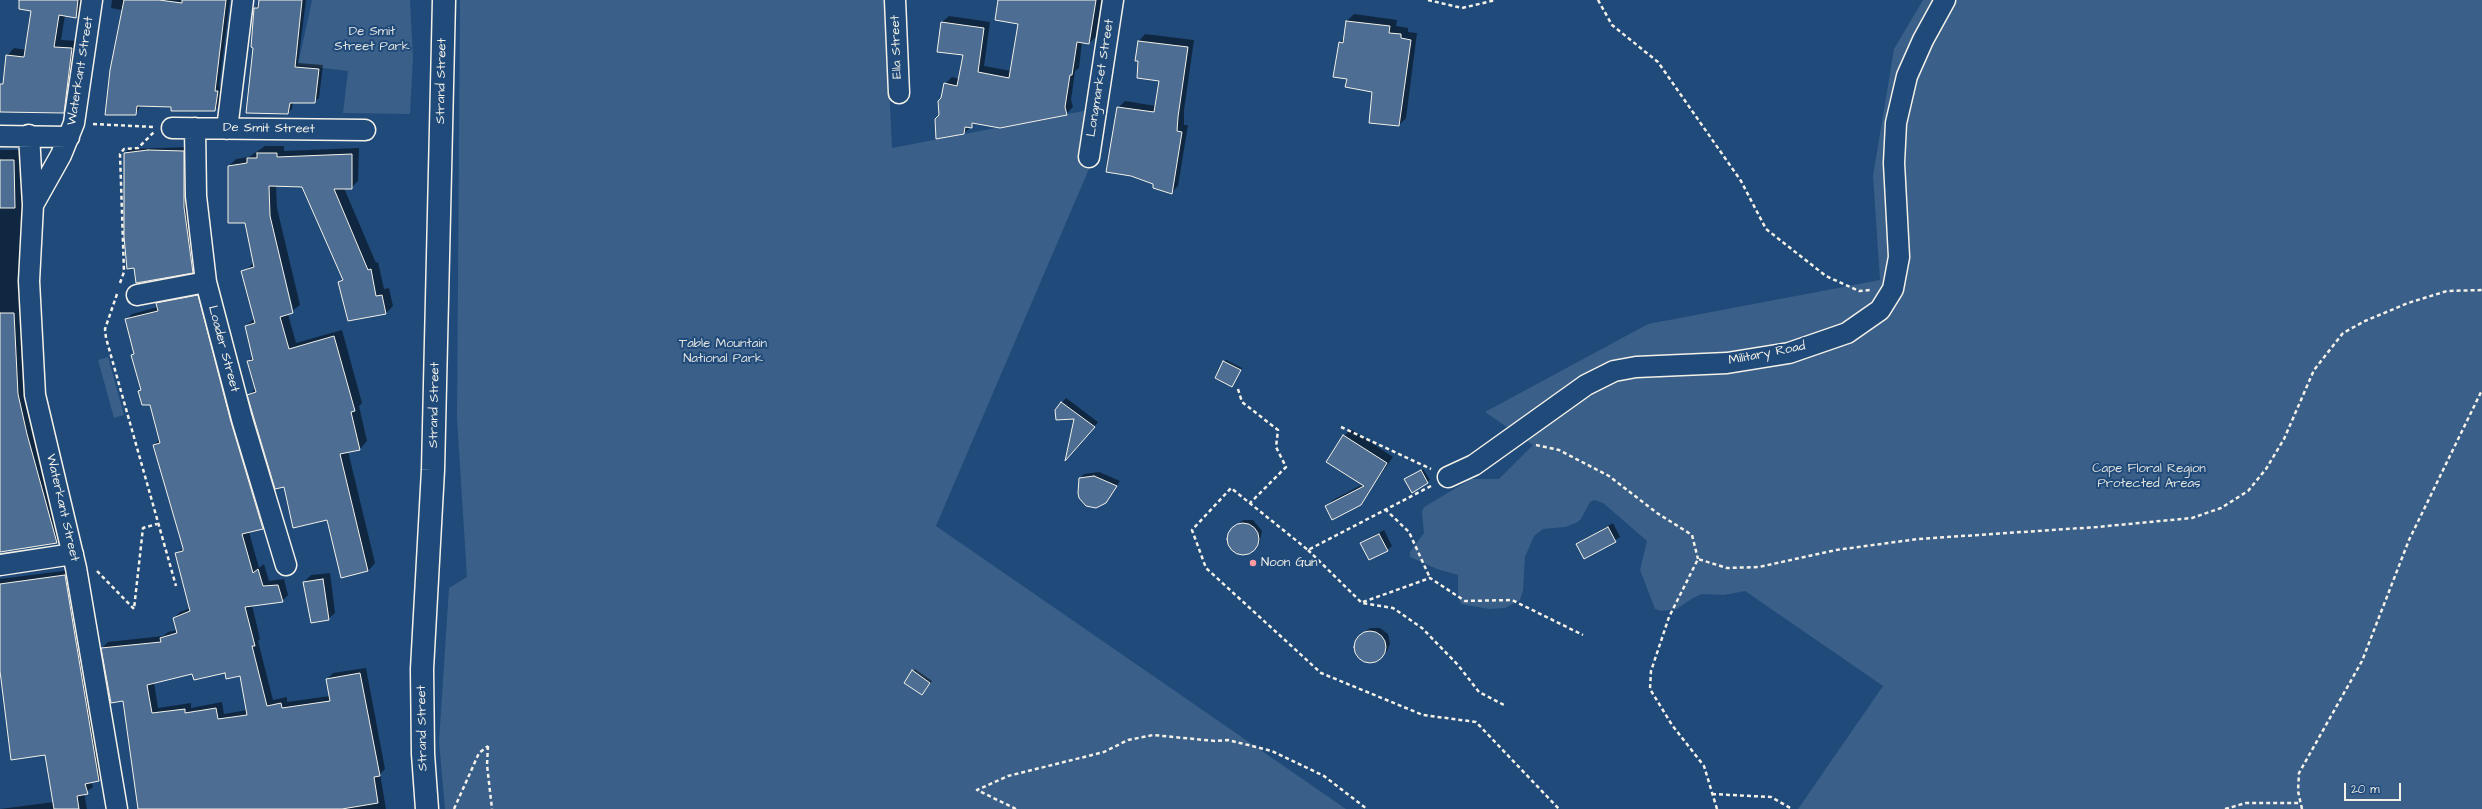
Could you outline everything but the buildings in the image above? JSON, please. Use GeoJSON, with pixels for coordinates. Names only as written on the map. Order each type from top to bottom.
{"type":"FeatureCollection","features":[{"type":"Feature","properties":{"kind":"street","name":"Waterkant Street"},"geometry":{"type":"LineString","coordinates":[[33,205],[72,130],[92,0]]}},
{"type":"Feature","properties":{"kind":"street"},"geometry":{"type":"LineString","coordinates":[[227,129],[243,0]]}},
{"type":"Feature","properties":{"kind":"street","name":"Strand Street"},"geometry":{"type":"LineString","coordinates":[[427,809],[423,754],[422,669],[433,470],[444,0]]}},
{"type":"Feature","properties":{"kind":"street","name":"Ella Street"},"geometry":{"type":"LineString","coordinates":[[895,0],[899,93]]}},
{"type":"Feature","properties":{"kind":"street","name":"Longmarket Street"},"geometry":{"type":"LineString","coordinates":[[1089,157],[1113,0]]}},
{"type":"Feature","properties":{"kind":"street","name":"Military Road"},"geometry":{"type":"LineString","coordinates":[[1448,477],[1474,465],[1586,385],[1614,371],[1636,368],[1727,363],[1789,353],[1829,340],[1859,327],[1880,310],[1893,289],[1899,257],[1894,163],[1896,123],[1907,76],[1923,40],[1945,0]]}},
{"type":"Feature","properties":{"kind":"street","name":"De Smit Street"},"geometry":{"type":"LineString","coordinates":[[172,128],[365,130]]}},
{"type":"Feature","properties":{"kind":"street","name":"Loader Street"},"geometry":{"type":"LineString","coordinates":[[194,128],[196,196],[206,282],[242,419],[286,565]]}},
{"type":"Feature","properties":{"kind":"street"},"geometry":{"type":"LineString","coordinates":[[0,136],[29,135],[72,130]]}},
{"type":"Feature","properties":{"kind":"street","name":"Waterkant Street"},"geometry":{"type":"LineString","coordinates":[[29,135],[33,205],[29,281],[35,395],[73,554],[117,809]]}},
{"type":"Feature","properties":{"kind":"street"},"geometry":{"type":"LineString","coordinates":[[137,295],[206,282]]}},
{"type":"Feature","properties":{"kind":"street"},"geometry":{"type":"LineString","coordinates":[[0,565],[73,554]]}},
{"type":"Feature","properties":{"kind":"path"},"geometry":{"type":"LineString","coordinates":[[1428,0],[1462,8],[1496,0]]}},
{"type":"Feature","properties":{"kind":"path"},"geometry":{"type":"LineString","coordinates":[[1598,0],[1612,25],[1658,62],[1740,182],[1766,229],[1826,276],[1858,291],[1893,289]]}},
{"type":"Feature","properties":{"kind":"path"},"geometry":{"type":"LineString","coordinates":[[72,130],[159,127],[138,148],[124,150],[120,154],[124,272],[120,284]]}},
{"type":"Feature","properties":{"kind":"path"},"geometry":{"type":"LineString","coordinates":[[1698,558],[1727,568],[1759,567],[1836,550],[1918,539],[2192,518],[2220,508],[2248,490],[2266,469],[2284,439],[2314,370],[2343,333],[2365,321],[2408,303],[2447,291],[2482,290]]}},
{"type":"Feature","properties":{"kind":"path"},"geometry":{"type":"LineString","coordinates":[[118,291],[105,329],[106,338],[157,524],[176,586]]}},
{"type":"Feature","properties":{"kind":"path"},"geometry":{"type":"LineString","coordinates":[[1238,389],[1242,402],[1278,430],[1276,446],[1286,466],[1250,503]]}},
{"type":"Feature","properties":{"kind":"path"},"geometry":{"type":"LineString","coordinates":[[2302,809],[2298,791],[2299,773],[2362,661],[2409,540],[2482,390]]}},
{"type":"Feature","properties":{"kind":"path"},"geometry":{"type":"LineString","coordinates":[[1341,427],[1448,477]]}},
{"type":"Feature","properties":{"kind":"path"},"geometry":{"type":"LineString","coordinates":[[1510,440],[1559,450],[1609,476],[1657,513],[1692,535],[1698,558],[1669,617],[1651,671],[1650,689],[1672,725],[1704,766],[1717,809]]}},
{"type":"Feature","properties":{"kind":"path"},"geometry":{"type":"LineString","coordinates":[[1308,550],[1448,477]]}},
{"type":"Feature","properties":{"kind":"path"},"geometry":{"type":"LineString","coordinates":[[1506,706],[1479,692],[1458,665],[1422,628],[1393,608],[1362,603],[1308,550],[1231,488],[1192,530],[1206,568],[1321,673],[1422,715],[1476,722],[1559,809]]}},
{"type":"Feature","properties":{"kind":"path"},"geometry":{"type":"LineString","coordinates":[[1385,509],[1409,532],[1430,578],[1465,601],[1512,600],[1583,635]]}},
{"type":"Feature","properties":{"kind":"path"},"geometry":{"type":"LineString","coordinates":[[95,569],[134,609],[143,528],[157,524]]}},
{"type":"Feature","properties":{"kind":"path"},"geometry":{"type":"LineString","coordinates":[[1362,603],[1430,578]]}},
{"type":"Feature","properties":{"kind":"path"},"geometry":{"type":"LineString","coordinates":[[1016,809],[977,790],[1008,776],[1104,752],[1128,740],[1153,736],[1215,741],[1228,740],[1272,751],[1324,776],[1367,809]]}},
{"type":"Feature","properties":{"kind":"path"},"geometry":{"type":"LineString","coordinates":[[454,809],[479,753],[488,746],[487,765],[492,809]]}},
{"type":"Feature","properties":{"kind":"path"},"geometry":{"type":"LineString","coordinates":[[1712,794],[1771,797],[1792,809]]}},
{"type":"Feature","properties":{"kind":"path"},"geometry":{"type":"LineString","coordinates":[[2225,809],[2246,803],[2300,803]]}},
{"type":"Feature","properties":{"kind":"green space","name":"De Smit Street Park"},"geometry":{"type":"Polygon","coordinates":[[[312,0],[410,0],[413,58],[410,114],[343,113],[348,71],[298,65],[312,0]]]}},
{"type":"Feature","properties":{"kind":"green space","name":"Table Mountain National Park"},"geometry":{"type":"Polygon","coordinates":[[[460,0],[885,0],[892,148],[1099,108],[1098,148],[936,526],[1346,809],[445,809],[439,742],[449,588],[467,577],[457,418],[460,0]]]}},
{"type":"Feature","properties":{"kind":"green space","name":"Cape Floral Region Protected Areas"},"geometry":{"type":"Polygon","coordinates":[[[1923,0],[2482,0],[2482,809],[1798,809],[1883,686],[1745,591],[1724,595],[1702,594],[1693,598],[1677,609],[1661,611],[1655,609],[1640,570],[1647,541],[1603,503],[1594,500],[1590,502],[1581,519],[1576,523],[1565,527],[1543,529],[1534,536],[1525,557],[1523,591],[1520,600],[1505,608],[1489,609],[1461,604],[1458,593],[1458,575],[1437,569],[1410,557],[1410,552],[1424,533],[1422,512],[1424,507],[1471,479],[1499,479],[1533,445],[1485,412],[1648,324],[1880,280],[1873,176],[1894,49],[1923,0]]]}},
{"type":"Feature","properties":{"kind":"green space"},"geometry":{"type":"Polygon","coordinates":[[[108,357],[124,415],[114,418],[98,360],[108,357]]]}},
{"type":"Feature","properties":{"kind":"place","name":"Noon Gun"},"geometry":{"type":"Point","coordinates":[1253,563]}}]}
